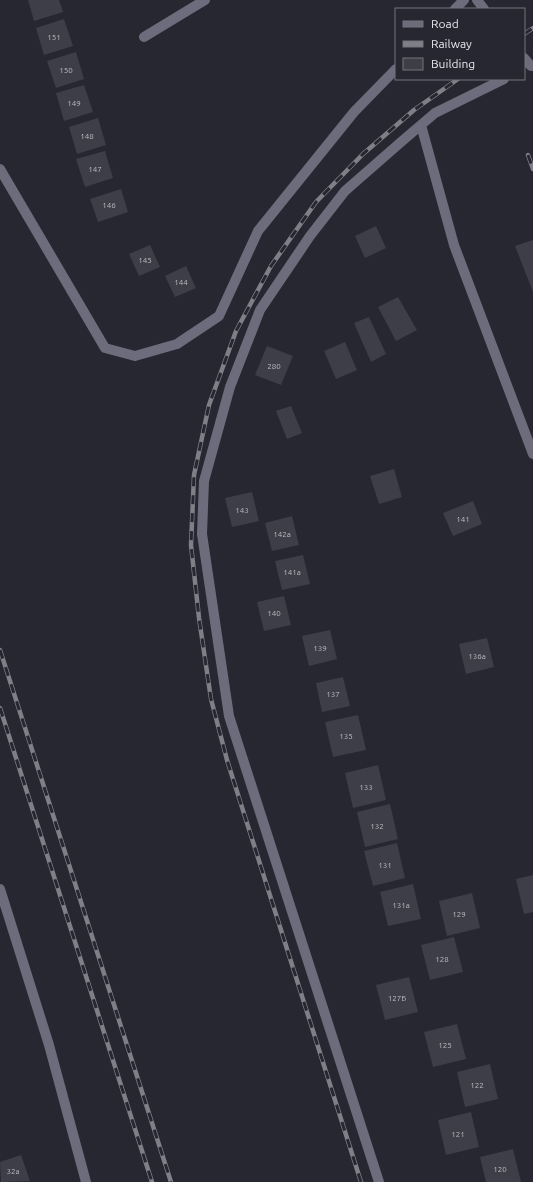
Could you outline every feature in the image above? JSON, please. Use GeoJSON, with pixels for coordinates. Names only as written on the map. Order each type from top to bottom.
{"type":"FeatureCollection","features":[{"type":"Feature","properties":{"kind":"street"},"geometry":{"type":"LineString","coordinates":[[144,38],[205,0]]}},
{"type":"Feature","properties":{"kind":"street"},"geometry":{"type":"LineString","coordinates":[[456,8],[464,0]]}},
{"type":"Feature","properties":{"kind":"street"},"geometry":{"type":"LineString","coordinates":[[477,0],[483,8]]}},
{"type":"Feature","properties":{"kind":"street"},"geometry":{"type":"LineString","coordinates":[[0,169],[105,348],[135,356],[177,344],[219,316],[258,232],[354,112],[395,70]]}},
{"type":"Feature","properties":{"kind":"street"},"geometry":{"type":"LineString","coordinates":[[379,1182],[229,716],[202,534],[204,481],[230,386],[260,310],[310,236],[346,191],[421,124],[435,113],[502,80]]}},
{"type":"Feature","properties":{"kind":"street"},"geometry":{"type":"LineString","coordinates":[[421,124],[454,245],[533,454]]}},
{"type":"Feature","properties":{"kind":"street"},"geometry":{"type":"LineString","coordinates":[[0,889],[49,1045],[86,1182]]}},
{"type":"Feature","properties":{"kind":"building"},"geometry":{"type":"Polygon","coordinates":[[[28,0],[59,0],[63,12],[34,21],[28,0]]]}},
{"type":"Feature","properties":{"kind":"building"},"geometry":{"type":"Polygon","coordinates":[[[64,19],[73,46],[44,55],[36,28],[64,19]]]}},
{"type":"Feature","properties":{"kind":"building"},"geometry":{"type":"Polygon","coordinates":[[[76,52],[84,79],[56,88],[47,61],[76,52]]]}},
{"type":"Feature","properties":{"kind":"building"},"geometry":{"type":"Polygon","coordinates":[[[84,85],[93,112],[64,121],[56,93],[84,85]]]}},
{"type":"Feature","properties":{"kind":"building"},"geometry":{"type":"Polygon","coordinates":[[[98,118],[106,145],[77,154],[69,127],[98,118]]]}},
{"type":"Feature","properties":{"kind":"building"},"geometry":{"type":"Polygon","coordinates":[[[105,151],[113,178],[85,187],[76,159],[105,151]]]}},
{"type":"Feature","properties":{"kind":"building"},"geometry":{"type":"Polygon","coordinates":[[[121,189],[128,212],[98,222],[90,199],[121,189]]]}},
{"type":"Feature","properties":{"kind":"building"},"geometry":{"type":"Polygon","coordinates":[[[376,226],[386,248],[365,258],[355,236],[376,226]]]}},
{"type":"Feature","properties":{"kind":"building"},"geometry":{"type":"Polygon","coordinates":[[[533,240],[533,292],[515,246],[533,240]]]}},
{"type":"Feature","properties":{"kind":"building"},"geometry":{"type":"Polygon","coordinates":[[[150,245],[160,267],[139,276],[129,254],[150,245]]]}},
{"type":"Feature","properties":{"kind":"building"},"geometry":{"type":"Polygon","coordinates":[[[186,266],[196,288],[175,297],[165,276],[186,266]]]}},
{"type":"Feature","properties":{"kind":"building"},"geometry":{"type":"Polygon","coordinates":[[[398,297],[417,330],[396,341],[378,307],[398,297]]]}},
{"type":"Feature","properties":{"kind":"building"},"geometry":{"type":"Polygon","coordinates":[[[369,317],[386,354],[371,362],[354,323],[369,317]]]}},
{"type":"Feature","properties":{"kind":"building"},"geometry":{"type":"Polygon","coordinates":[[[345,342],[357,370],[336,379],[324,351],[345,342]]]}},
{"type":"Feature","properties":{"kind":"building"},"geometry":{"type":"Polygon","coordinates":[[[267,346],[293,356],[281,385],[255,375],[267,346]]]}},
{"type":"Feature","properties":{"kind":"building"},"geometry":{"type":"Polygon","coordinates":[[[291,406],[302,433],[287,439],[276,411],[291,406]]]}},
{"type":"Feature","properties":{"kind":"building"},"geometry":{"type":"Polygon","coordinates":[[[394,469],[402,497],[379,504],[370,476],[394,469]]]}},
{"type":"Feature","properties":{"kind":"building"},"geometry":{"type":"Polygon","coordinates":[[[252,492],[259,521],[232,527],[225,498],[252,492]]]}},
{"type":"Feature","properties":{"kind":"building"},"geometry":{"type":"Polygon","coordinates":[[[473,501],[482,524],[453,536],[443,513],[473,501]]]}},
{"type":"Feature","properties":{"kind":"building"},"geometry":{"type":"Polygon","coordinates":[[[292,516],[299,545],[272,551],[265,523],[292,516]]]}},
{"type":"Feature","properties":{"kind":"building"},"geometry":{"type":"Polygon","coordinates":[[[303,555],[310,584],[282,590],[275,561],[303,555]]]}},
{"type":"Feature","properties":{"kind":"building"},"geometry":{"type":"Polygon","coordinates":[[[284,596],[291,625],[264,631],[257,602],[284,596]]]}},
{"type":"Feature","properties":{"kind":"building"},"geometry":{"type":"Polygon","coordinates":[[[330,630],[337,659],[309,666],[302,636],[330,630]]]}},
{"type":"Feature","properties":{"kind":"building"},"geometry":{"type":"Polygon","coordinates":[[[487,638],[494,667],[466,674],[459,644],[487,638]]]}},
{"type":"Feature","properties":{"kind":"building"},"geometry":{"type":"Polygon","coordinates":[[[343,677],[350,706],[322,712],[316,683],[343,677]]]}},
{"type":"Feature","properties":{"kind":"building"},"geometry":{"type":"Polygon","coordinates":[[[358,715],[366,750],[333,757],[325,722],[358,715]]]}},
{"type":"Feature","properties":{"kind":"building"},"geometry":{"type":"Polygon","coordinates":[[[378,765],[386,800],[353,808],[345,773],[378,765]]]}},
{"type":"Feature","properties":{"kind":"building"},"geometry":{"type":"Polygon","coordinates":[[[390,804],[398,839],[365,847],[357,812],[390,804]]]}},
{"type":"Feature","properties":{"kind":"building"},"geometry":{"type":"Polygon","coordinates":[[[397,843],[405,878],[373,886],[364,851],[397,843]]]}},
{"type":"Feature","properties":{"kind":"building"},"geometry":{"type":"Polygon","coordinates":[[[533,875],[533,912],[524,914],[516,879],[533,875]]]}},
{"type":"Feature","properties":{"kind":"building"},"geometry":{"type":"Polygon","coordinates":[[[413,884],[421,919],[388,926],[380,892],[413,884]]]}},
{"type":"Feature","properties":{"kind":"building"},"geometry":{"type":"Polygon","coordinates":[[[472,893],[480,928],[447,936],[439,901],[472,893]]]}},
{"type":"Feature","properties":{"kind":"building"},"geometry":{"type":"Polygon","coordinates":[[[454,937],[463,972],[430,980],[421,945],[454,937]]]}},
{"type":"Feature","properties":{"kind":"building"},"geometry":{"type":"Polygon","coordinates":[[[409,977],[418,1012],[385,1020],[376,985],[409,977]]]}},
{"type":"Feature","properties":{"kind":"building"},"geometry":{"type":"Polygon","coordinates":[[[457,1024],[466,1059],[433,1067],[424,1032],[457,1024]]]}},
{"type":"Feature","properties":{"kind":"building"},"geometry":{"type":"Polygon","coordinates":[[[490,1064],[498,1099],[465,1107],[457,1072],[490,1064]]]}},
{"type":"Feature","properties":{"kind":"building"},"geometry":{"type":"Polygon","coordinates":[[[471,1112],[479,1147],[446,1155],[438,1120],[471,1112]]]}},
{"type":"Feature","properties":{"kind":"building"},"geometry":{"type":"Polygon","coordinates":[[[513,1149],[521,1182],[486,1182],[480,1157],[513,1149]]]}},
{"type":"Feature","properties":{"kind":"building"},"geometry":{"type":"Polygon","coordinates":[[[21,1155],[30,1181],[1,1182],[0,1162],[21,1155]]]}},
{"type":"Feature","properties":{"kind":"railway"},"geometry":{"type":"LineString","coordinates":[[525,33],[533,28]]}},
{"type":"Feature","properties":{"kind":"railway"},"geometry":{"type":"LineString","coordinates":[[361,1182],[227,760],[211,699],[199,618],[191,545],[194,475],[209,405],[236,331],[271,266],[316,202],[363,154],[414,110],[457,80]]}},
{"type":"Feature","properties":{"kind":"railway"},"geometry":{"type":"LineString","coordinates":[[528,155],[533,169]]}},
{"type":"Feature","properties":{"kind":"railway"},"geometry":{"type":"LineString","coordinates":[[0,650],[171,1182]]}},
{"type":"Feature","properties":{"kind":"railway"},"geometry":{"type":"LineString","coordinates":[[0,708],[152,1182]]}}]}
